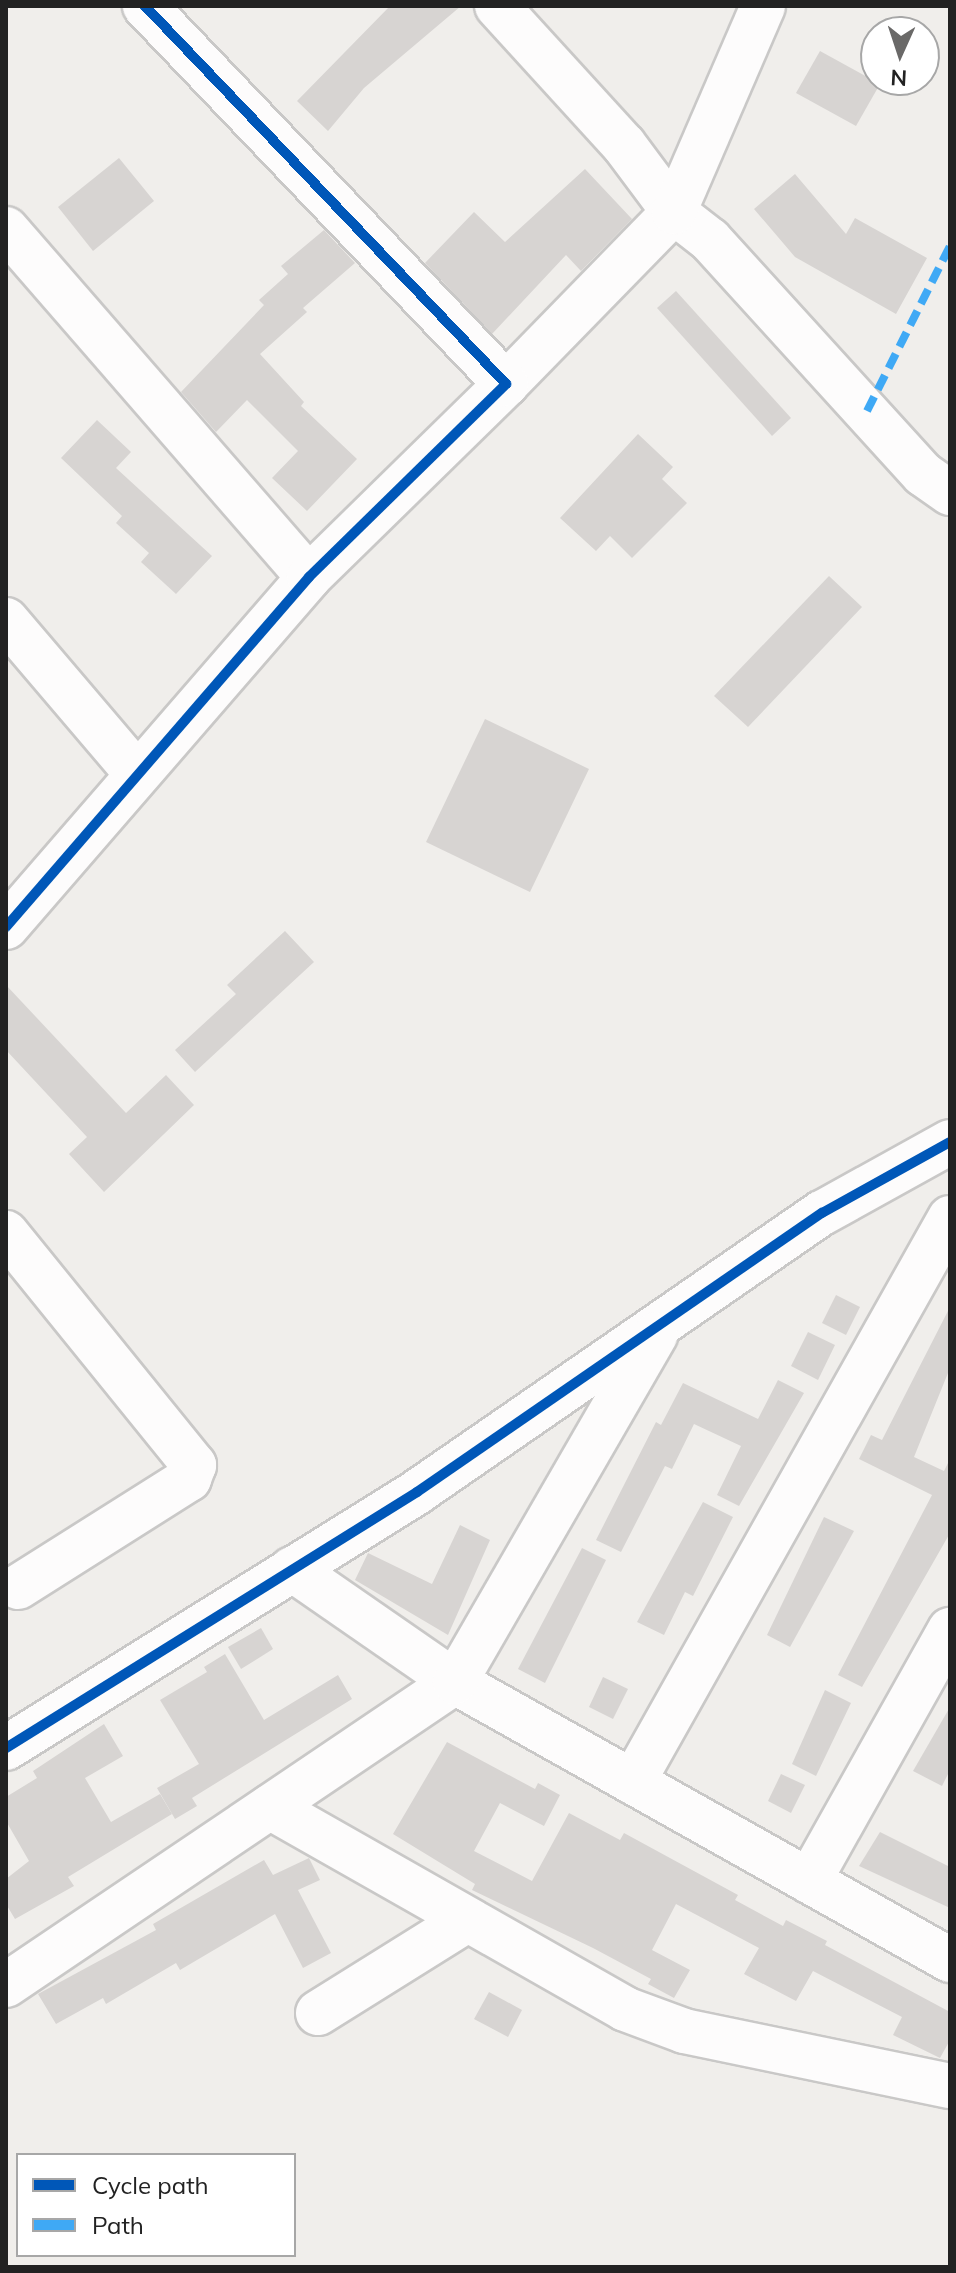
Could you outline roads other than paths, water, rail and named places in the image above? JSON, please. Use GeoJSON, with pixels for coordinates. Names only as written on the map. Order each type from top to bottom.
{"type":"FeatureCollection","features":[{"type":"Feature","properties":{"kind":"street"},"geometry":{"type":"LineString","coordinates":[[145,6],[506,384]]}},
{"type":"Feature","properties":{"kind":"street"},"geometry":{"type":"LineString","coordinates":[[497,6],[624,145],[674,212],[710,240],[923,474],[950,493]]}},
{"type":"Feature","properties":{"kind":"street"},"geometry":{"type":"LineString","coordinates":[[6,927],[136,773],[309,577],[506,384],[674,212],[763,6]]}},
{"type":"Feature","properties":{"kind":"street"},"geometry":{"type":"LineString","coordinates":[[6,229],[309,577]]}},
{"type":"Feature","properties":{"kind":"street"},"geometry":{"type":"LineString","coordinates":[[6,620],[136,773]]}},
{"type":"Feature","properties":{"kind":"street"},"geometry":{"type":"LineString","coordinates":[[6,1748],[417,1492],[822,1213],[950,1142]]}},
{"type":"Feature","properties":{"kind":"street"},"geometry":{"type":"LineString","coordinates":[[6,1233],[194,1465],[189,1479],[10,1585]]}},
{"type":"Feature","properties":{"kind":"street"},"geometry":{"type":"LineString","coordinates":[[633,1782],[943,1243]]}},
{"type":"Feature","properties":{"kind":"street"},"geometry":{"type":"LineString","coordinates":[[6,1985],[455,1682],[661,1326]]}},
{"type":"Feature","properties":{"kind":"street"},"geometry":{"type":"LineString","coordinates":[[292,1569],[455,1682],[950,1960]]}},
{"type":"Feature","properties":{"kind":"street"},"geometry":{"type":"LineString","coordinates":[[809,1881],[950,1630]]}},
{"type":"Feature","properties":{"kind":"street"},"geometry":{"type":"LineString","coordinates":[[270,1807],[625,2009],[684,2031],[950,2086]]}},
{"type":"Feature","properties":{"kind":"street"},"geometry":{"type":"LineString","coordinates":[[318,2013],[467,1920]]}}]}
